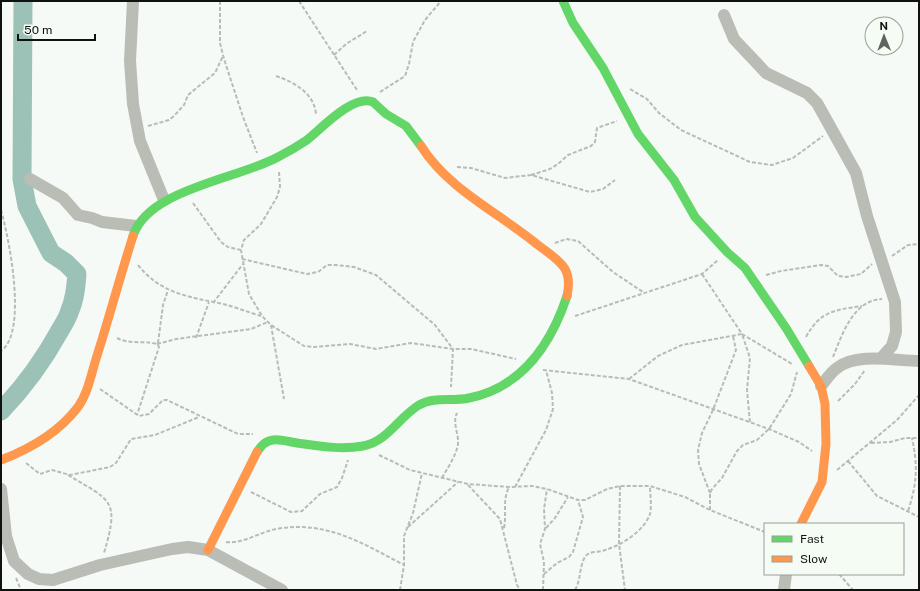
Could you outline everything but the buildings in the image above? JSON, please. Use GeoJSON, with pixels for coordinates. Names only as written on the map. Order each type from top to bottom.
{"type":"FeatureCollection","features":[{"type":"Feature","properties":{"kind":"street"},"geometry":{"type":"LineString","coordinates":[[133,1],[130,61],[132,104],[137,130],[164,200]]}},
{"type":"Feature","properties":{"kind":"street"},"geometry":{"type":"LineString","coordinates":[[562,1],[573,23],[613,87],[630,121],[674,180],[695,217],[727,252],[745,268],[800,349],[821,386],[825,404],[822,482],[802,523]]}},
{"type":"Feature","properties":{"kind":"street"},"geometry":{"type":"LineString","coordinates":[[724,15],[734,39],[766,73],[807,93],[817,103],[856,172],[867,216],[895,302],[896,332],[892,346],[877,359]]}},
{"type":"Feature","properties":{"kind":"street"},"geometry":{"type":"LineString","coordinates":[[1,460],[17,455],[38,442],[74,412],[83,398],[105,333],[136,226],[143,217],[164,200],[186,190],[235,176],[277,159],[313,135],[348,108],[367,101],[374,103],[386,114],[404,124],[437,169],[556,260],[567,274],[569,287],[560,322],[543,349],[518,375],[494,390],[469,398],[428,401],[405,416],[389,432],[368,445],[351,448],[273,440],[266,442],[257,451],[211,545]]}},
{"type":"Feature","properties":{"kind":"street"},"geometry":{"type":"LineString","coordinates":[[30,179],[63,198],[78,215],[102,222],[136,226]]}},
{"type":"Feature","properties":{"kind":"street"},"geometry":{"type":"LineString","coordinates":[[821,386],[844,363],[860,359],[919,362]]}},
{"type":"Feature","properties":{"kind":"street"},"geometry":{"type":"LineString","coordinates":[[1,490],[6,536],[14,561],[28,574],[39,579],[53,580],[100,566],[172,549],[211,545],[282,590]]}},
{"type":"Feature","properties":{"kind":"street"},"geometry":{"type":"LineString","coordinates":[[784,590],[786,575]]}},
{"type":"Feature","properties":{"kind":"path"},"geometry":{"type":"LineString","coordinates":[[220,1],[220,43],[223,56],[243,117],[262,166]]}},
{"type":"Feature","properties":{"kind":"path"},"geometry":{"type":"LineString","coordinates":[[299,1],[355,87],[367,101],[404,76],[409,64],[413,42],[425,20],[441,1]]}},
{"type":"Feature","properties":{"kind":"path"},"geometry":{"type":"LineString","coordinates":[[334,55],[346,44],[366,31]]}},
{"type":"Feature","properties":{"kind":"path"},"geometry":{"type":"LineString","coordinates":[[137,130],[169,120],[174,116],[184,104],[188,95],[215,72],[223,56]]}},
{"type":"Feature","properties":{"kind":"path"},"geometry":{"type":"LineString","coordinates":[[276,76],[296,85],[309,96],[316,106],[317,116],[313,135]]}},
{"type":"Feature","properties":{"kind":"path"},"geometry":{"type":"LineString","coordinates":[[613,87],[630,89],[647,99],[659,113],[681,130],[750,162],[772,165],[793,158],[832,129]]}},
{"type":"Feature","properties":{"kind":"path"},"geometry":{"type":"LineString","coordinates":[[434,164],[471,168],[505,178],[531,176],[550,169],[568,155],[591,146],[595,142],[597,128],[618,121],[630,121]]}},
{"type":"Feature","properties":{"kind":"path"},"geometry":{"type":"LineString","coordinates":[[277,159],[280,177],[280,187],[277,197],[261,224],[244,240],[242,258],[249,294],[262,316],[271,325],[304,346],[314,347],[350,344],[376,349],[411,342],[453,349],[471,349],[546,370],[629,379],[769,429],[799,442],[824,461]]}},
{"type":"Feature","properties":{"kind":"path"},"geometry":{"type":"LineString","coordinates":[[531,176],[590,192],[603,189],[615,180]]}},
{"type":"Feature","properties":{"kind":"path"},"geometry":{"type":"LineString","coordinates":[[186,190],[201,216],[221,242],[228,247],[242,250]]}},
{"type":"Feature","properties":{"kind":"path"},"geometry":{"type":"LineString","coordinates":[[1,210],[13,265],[14,324],[11,341],[1,351]]}},
{"type":"Feature","properties":{"kind":"path"},"geometry":{"type":"LineString","coordinates":[[542,248],[566,239],[578,241],[613,272],[643,292]]}},
{"type":"Feature","properties":{"kind":"path"},"geometry":{"type":"LineString","coordinates":[[755,282],[768,275],[781,271],[821,265],[828,266],[838,276],[846,277],[861,274],[908,245],[919,244]]}},
{"type":"Feature","properties":{"kind":"path"},"geometry":{"type":"LineString","coordinates":[[560,322],[643,292],[702,274],[727,252]]}},
{"type":"Feature","properties":{"kind":"path"},"geometry":{"type":"LineString","coordinates":[[128,254],[140,268],[168,290],[196,300],[213,302],[262,316]]}},
{"type":"Feature","properties":{"kind":"path"},"geometry":{"type":"LineString","coordinates":[[242,258],[307,274],[318,272],[327,265],[336,265],[354,267],[376,275],[434,325],[453,349],[451,373],[454,399]]}},
{"type":"Feature","properties":{"kind":"path"},"geometry":{"type":"LineString","coordinates":[[213,302],[243,264]]}},
{"type":"Feature","properties":{"kind":"path"},"geometry":{"type":"LineString","coordinates":[[702,274],[742,334],[750,358],[747,390],[750,422]]}},
{"type":"Feature","properties":{"kind":"path"},"geometry":{"type":"LineString","coordinates":[[137,415],[159,350],[157,344],[163,305],[168,290]]}},
{"type":"Feature","properties":{"kind":"path"},"geometry":{"type":"LineString","coordinates":[[800,349],[813,324],[829,312],[863,306],[880,298],[895,302]]}},
{"type":"Feature","properties":{"kind":"path"},"geometry":{"type":"LineString","coordinates":[[196,338],[209,302]]}},
{"type":"Feature","properties":{"kind":"path"},"geometry":{"type":"LineString","coordinates":[[831,375],[833,357],[850,318],[863,306]]}},
{"type":"Feature","properties":{"kind":"path"},"geometry":{"type":"LineString","coordinates":[[105,333],[127,342],[150,342],[157,344],[176,339],[196,338],[251,329],[268,322]]}},
{"type":"Feature","properties":{"kind":"path"},"geometry":{"type":"LineString","coordinates":[[271,325],[284,399]]}},
{"type":"Feature","properties":{"kind":"path"},"geometry":{"type":"LineString","coordinates":[[629,379],[658,356],[682,345],[742,334],[798,368],[791,394],[769,429],[757,440],[743,445],[737,451],[722,478],[710,493]]}},
{"type":"Feature","properties":{"kind":"path"},"geometry":{"type":"LineString","coordinates":[[710,510],[710,493],[699,464],[698,450],[702,433],[713,410],[736,350],[733,336]]}},
{"type":"Feature","properties":{"kind":"path"},"geometry":{"type":"LineString","coordinates":[[825,420],[838,401],[877,359]]}},
{"type":"Feature","properties":{"kind":"path"},"geometry":{"type":"LineString","coordinates":[[515,487],[534,448],[546,430],[553,408],[552,393],[546,370]]}},
{"type":"Feature","properties":{"kind":"path"},"geometry":{"type":"LineString","coordinates":[[89,382],[137,415],[144,416],[148,414],[163,400],[179,405],[198,417],[238,434],[255,434]]}},
{"type":"Feature","properties":{"kind":"path"},"geometry":{"type":"LineString","coordinates":[[822,482],[897,420],[919,395]]}},
{"type":"Feature","properties":{"kind":"path"},"geometry":{"type":"LineString","coordinates":[[442,478],[455,453],[458,443],[456,416],[469,398]]}},
{"type":"Feature","properties":{"kind":"path"},"geometry":{"type":"LineString","coordinates":[[67,474],[91,472],[110,467],[116,463],[131,439],[155,435],[198,417]]}},
{"type":"Feature","properties":{"kind":"path"},"geometry":{"type":"LineString","coordinates":[[908,511],[914,494],[917,470],[912,438]]}},
{"type":"Feature","properties":{"kind":"path"},"geometry":{"type":"LineString","coordinates":[[870,443],[919,438]]}},
{"type":"Feature","properties":{"kind":"path"},"geometry":{"type":"LineString","coordinates":[[368,445],[382,458],[410,470],[468,484],[509,487],[532,486],[547,489],[578,500],[585,500],[607,489],[620,486],[650,486],[685,497],[710,510],[764,532]]}},
{"type":"Feature","properties":{"kind":"path"},"geometry":{"type":"LineString","coordinates":[[239,486],[291,512],[302,511],[320,494],[337,486],[345,469],[351,448]]}},
{"type":"Feature","properties":{"kind":"path"},"geometry":{"type":"LineString","coordinates":[[17,455],[38,474],[52,470],[67,474],[104,497],[108,502],[111,510],[108,538],[100,566]]}},
{"type":"Feature","properties":{"kind":"path"},"geometry":{"type":"LineString","coordinates":[[848,460],[877,496],[919,517]]}},
{"type":"Feature","properties":{"kind":"path"},"geometry":{"type":"LineString","coordinates":[[400,590],[404,565],[404,536],[413,513],[422,473]]}},
{"type":"Feature","properties":{"kind":"path"},"geometry":{"type":"LineString","coordinates":[[407,527],[458,482]]}},
{"type":"Feature","properties":{"kind":"path"},"geometry":{"type":"LineString","coordinates":[[468,484],[500,519],[517,585],[520,590]]}},
{"type":"Feature","properties":{"kind":"path"},"geometry":{"type":"LineString","coordinates":[[620,486],[619,544],[625,590]]}},
{"type":"Feature","properties":{"kind":"path"},"geometry":{"type":"LineString","coordinates":[[575,590],[579,584],[585,557],[590,553],[604,551],[619,544],[629,538],[644,525],[650,513],[650,486]]}},
{"type":"Feature","properties":{"kind":"path"},"geometry":{"type":"LineString","coordinates":[[503,530],[506,511],[504,497],[509,487]]}},
{"type":"Feature","properties":{"kind":"path"},"geometry":{"type":"LineString","coordinates":[[543,590],[544,562],[540,544],[545,529],[544,509],[547,489]]}},
{"type":"Feature","properties":{"kind":"path"},"geometry":{"type":"LineString","coordinates":[[545,529],[555,518],[568,496]]}},
{"type":"Feature","properties":{"kind":"path"},"geometry":{"type":"LineString","coordinates":[[544,574],[569,557],[573,552],[582,517],[578,500]]}},
{"type":"Feature","properties":{"kind":"path"},"geometry":{"type":"LineString","coordinates":[[211,545],[235,543],[258,534],[294,526],[337,532],[404,565]]}},
{"type":"Feature","properties":{"kind":"path"},"geometry":{"type":"LineString","coordinates":[[840,575],[853,590]]}},
{"type":"Feature","properties":{"kind":"waterway"},"geometry":{"type":"LineString","coordinates":[[1,411],[18,393],[33,373],[68,316],[76,288],[77,274],[66,263],[51,253],[27,206],[22,179],[23,1]]}},
{"type":"Feature","properties":{"kind":"traffic: fast"},"geometry":{"type":"LineString","coordinates":[[563,1],[573,23],[603,68],[638,134],[674,180],[695,217],[727,252],[745,268],[786,328],[809,366]]}},
{"type":"Feature","properties":{"kind":"traffic: fast"},"geometry":{"type":"LineString","coordinates":[[133,236],[142,220],[156,207],[175,196],[196,187],[261,165],[282,155],[307,140],[347,107],[356,103],[365,101],[373,102],[386,114],[406,126],[421,146]]}},
{"type":"Feature","properties":{"kind":"traffic: fast"},"geometry":{"type":"LineString","coordinates":[[257,452],[265,443],[276,440],[346,448],[371,444],[379,440],[412,410],[425,402],[469,398],[488,392],[505,384],[520,374],[543,346],[553,331],[567,296]]}},
{"type":"Feature","properties":{"kind":"traffic: slow"},"geometry":{"type":"LineString","coordinates":[[421,146],[432,162],[460,188],[523,233],[560,262],[568,276],[569,286],[567,296]]}},
{"type":"Feature","properties":{"kind":"traffic: slow"},"geometry":{"type":"LineString","coordinates":[[1,460],[23,451],[53,432],[70,416],[81,402],[89,384],[133,236]]}},
{"type":"Feature","properties":{"kind":"traffic: slow"},"geometry":{"type":"LineString","coordinates":[[802,523],[822,482],[826,444],[825,404],[821,386],[809,366]]}},
{"type":"Feature","properties":{"kind":"traffic: slow"},"geometry":{"type":"LineString","coordinates":[[208,550],[257,452]]}}]}
